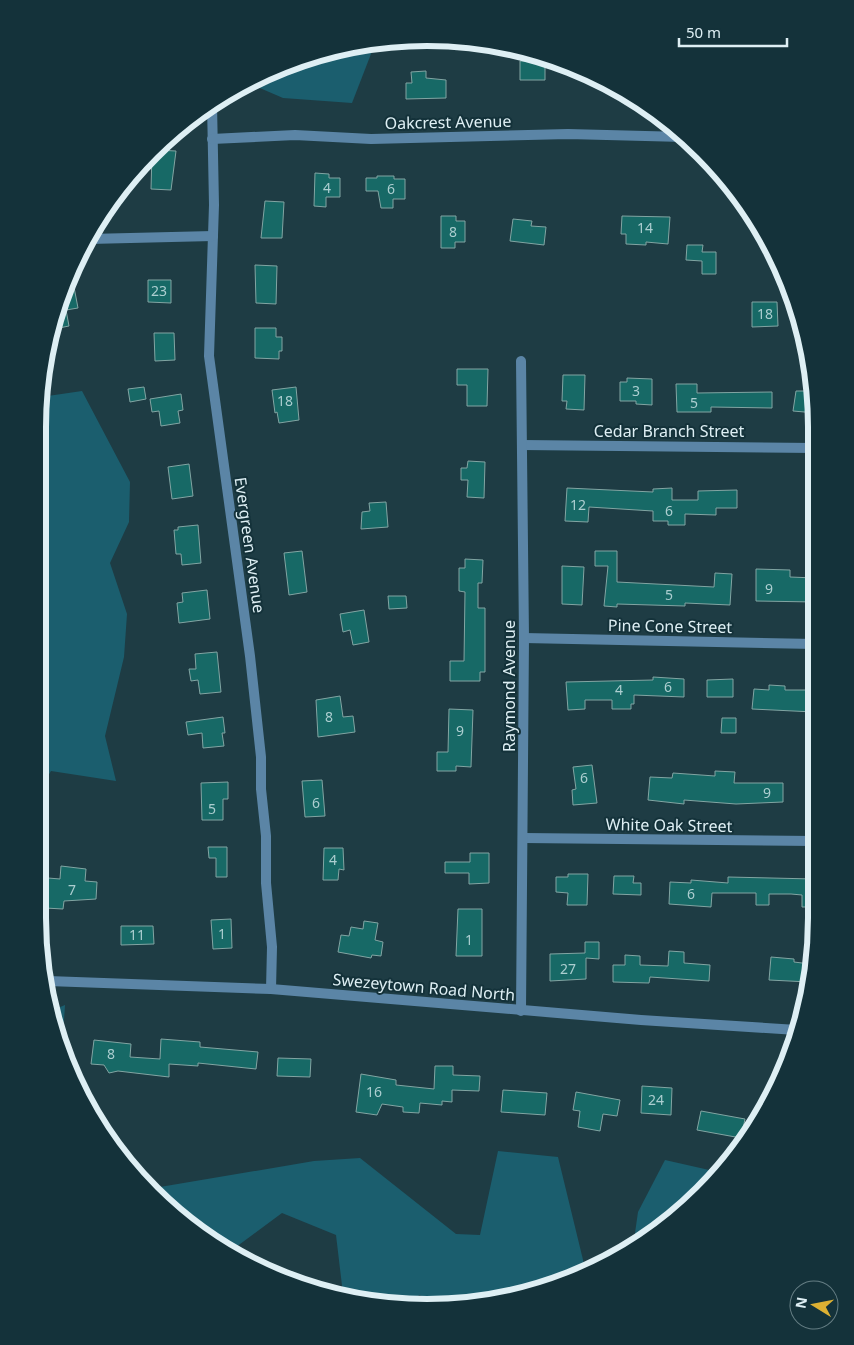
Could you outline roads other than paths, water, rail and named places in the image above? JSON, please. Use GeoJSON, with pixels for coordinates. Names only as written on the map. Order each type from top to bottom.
{"type":"FeatureCollection","features":[{"type":"Feature","properties":{"kind":"street","name":"Evergreen Avenue"},"geometry":{"type":"LineString","coordinates":[[212,112],[213,236],[209,356],[250,656],[261,757],[266,836],[266,883],[272,947],[271,989]]}},
{"type":"Feature","properties":{"kind":"street","name":"Oakcrest Avenue"},"geometry":{"type":"LineString","coordinates":[[212,139],[295,135],[370,139],[568,134],[673,137]]}},
{"type":"Feature","properties":{"kind":"street"},"geometry":{"type":"LineString","coordinates":[[96,240],[213,236]]}},
{"type":"Feature","properties":{"kind":"street","name":"Raymond Avenue"},"geometry":{"type":"LineString","coordinates":[[521,361],[524,638],[524,838],[521,1011]]}},
{"type":"Feature","properties":{"kind":"street","name":"Cedar Branch Street"},"geometry":{"type":"LineString","coordinates":[[522,445],[808,448]]}},
{"type":"Feature","properties":{"kind":"street","name":"Pine Cone Street"},"geometry":{"type":"LineString","coordinates":[[524,638],[808,644]]}},
{"type":"Feature","properties":{"kind":"street","name":"White Oak Street"},"geometry":{"type":"LineString","coordinates":[[524,838],[808,841]]}},
{"type":"Feature","properties":{"kind":"street","name":"Swezeytown Road North"},"geometry":{"type":"LineString","coordinates":[[52,981],[271,989],[521,1011],[791,1030]]}}]}
